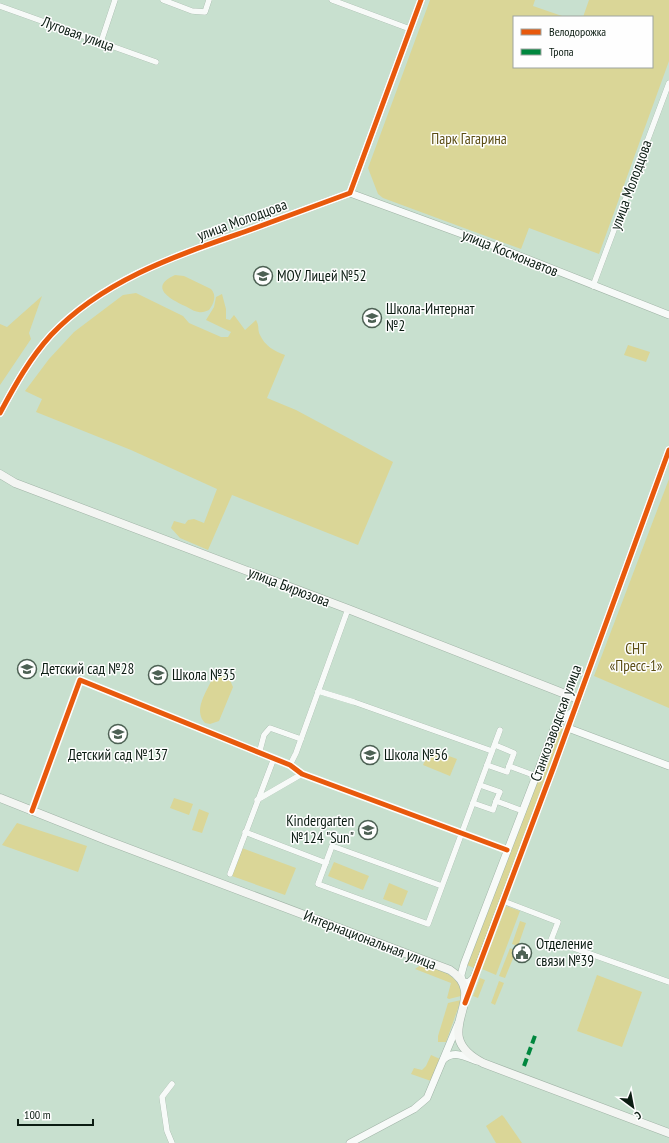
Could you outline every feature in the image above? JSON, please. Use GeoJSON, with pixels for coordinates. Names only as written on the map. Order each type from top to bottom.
{"type":"FeatureCollection","features":[{"type":"Feature","properties":{"kind":"main road","name":"улица Бирюзова"},"geometry":{"type":"LineString","coordinates":[[0,474],[15,483],[348,609],[578,699]]}},
{"type":"Feature","properties":{"kind":"main road","name":"Интернациональная улица"},"geometry":{"type":"LineString","coordinates":[[0,798],[450,970],[462,981]]}},
{"type":"Feature","properties":{"kind":"main road"},"geometry":{"type":"LineString","coordinates":[[462,981],[466,988],[465,1003],[459,1021],[459,1039],[462,1047],[468,1054],[484,1063],[669,1134]]}},
{"type":"Feature","properties":{"kind":"street"},"geometry":{"type":"LineString","coordinates":[[101,42],[115,0]]}},
{"type":"Feature","properties":{"kind":"street"},"geometry":{"type":"LineString","coordinates":[[163,0],[192,10],[205,12],[209,0]]}},
{"type":"Feature","properties":{"kind":"street"},"geometry":{"type":"LineString","coordinates":[[332,0],[410,29]]}},
{"type":"Feature","properties":{"kind":"street"},"geometry":{"type":"LineString","coordinates":[[350,193],[422,0]]}},
{"type":"Feature","properties":{"kind":"street","name":"Луговая улица"},"geometry":{"type":"LineString","coordinates":[[0,6],[156,62]]}},
{"type":"Feature","properties":{"kind":"street","name":"улица Молодцова"},"geometry":{"type":"LineString","coordinates":[[593,286],[669,83]]}},
{"type":"Feature","properties":{"kind":"street","name":"улица Космонавтов"},"geometry":{"type":"LineString","coordinates":[[350,193],[490,244],[669,315]]}},
{"type":"Feature","properties":{"kind":"street","name":"улица Молодцова"},"geometry":{"type":"LineString","coordinates":[[0,413],[15,383],[40,348],[63,323],[101,293],[144,270],[350,193]]}},
{"type":"Feature","properties":{"kind":"street","name":"Станкозаводская улица"},"geometry":{"type":"LineString","coordinates":[[465,1003],[574,711],[669,450]]}},
{"type":"Feature","properties":{"kind":"street"},"geometry":{"type":"LineString","coordinates":[[290,765],[301,739],[348,609]]}},
{"type":"Feature","properties":{"kind":"street"},"geometry":{"type":"LineString","coordinates":[[32,811],[80,680],[259,754],[274,758],[290,765],[302,774],[460,834],[508,850]]}},
{"type":"Feature","properties":{"kind":"street"},"geometry":{"type":"LineString","coordinates":[[318,691],[493,748],[514,753],[507,772],[487,765]]}},
{"type":"Feature","properties":{"kind":"street","name":"Станкозаводская улица"},"geometry":{"type":"LineString","coordinates":[[462,981],[461,975],[464,964],[557,723],[574,711]]}},
{"type":"Feature","properties":{"kind":"street"},"geometry":{"type":"LineString","coordinates":[[557,723],[562,723],[567,729],[669,766]]}},
{"type":"Feature","properties":{"kind":"street"},"geometry":{"type":"LineString","coordinates":[[259,754],[264,735],[270,728],[301,739]]}},
{"type":"Feature","properties":{"kind":"street"},"geometry":{"type":"LineString","coordinates":[[442,886],[332,846],[318,884],[428,924],[442,886],[460,834],[500,730]]}},
{"type":"Feature","properties":{"kind":"street"},"geometry":{"type":"LineString","coordinates":[[230,874],[274,758]]}},
{"type":"Feature","properties":{"kind":"street"},"geometry":{"type":"LineString","coordinates":[[509,766],[536,776]]}},
{"type":"Feature","properties":{"kind":"street"},"geometry":{"type":"LineString","coordinates":[[257,800],[302,774]]}},
{"type":"Feature","properties":{"kind":"street"},"geometry":{"type":"LineString","coordinates":[[473,803],[493,810],[500,792],[480,785]]}},
{"type":"Feature","properties":{"kind":"street"},"geometry":{"type":"LineString","coordinates":[[496,801],[523,811]]}},
{"type":"Feature","properties":{"kind":"street"},"geometry":{"type":"LineString","coordinates":[[245,832],[326,863]]}},
{"type":"Feature","properties":{"kind":"street"},"geometry":{"type":"LineString","coordinates":[[503,901],[558,922],[551,940],[669,982]]}},
{"type":"Feature","properties":{"kind":"street"},"geometry":{"type":"LineString","coordinates":[[450,970],[458,969],[464,964]]}},
{"type":"Feature","properties":{"kind":"street"},"geometry":{"type":"LineString","coordinates":[[462,981],[468,983],[474,978]]}},
{"type":"Feature","properties":{"kind":"street"},"geometry":{"type":"LineString","coordinates":[[350,1143],[361,1140],[423,1102],[429,1094],[459,1021]]}},
{"type":"Feature","properties":{"kind":"street"},"geometry":{"type":"LineString","coordinates":[[444,1059],[451,1054],[457,1054],[484,1063]]}},
{"type":"Feature","properties":{"kind":"street"},"geometry":{"type":"LineString","coordinates":[[172,1084],[162,1097],[167,1131],[172,1143]]}},
{"type":"Feature","properties":{"kind":"green space","name":"Парк Гагарина"},"geometry":{"type":"Polygon","coordinates":[[[430,0],[535,0],[533,6],[562,16],[513,16],[513,68],[653,68],[653,16],[583,16],[589,0],[669,0],[669,61],[599,254],[529,228],[521,249],[383,198],[378,194],[368,168],[430,0]]]}},
{"type":"Feature","properties":{"kind":"green space"},"geometry":{"type":"Polygon","coordinates":[[[175,275],[184,276],[213,291],[214,300],[209,310],[201,312],[194,311],[173,300],[164,292],[162,288],[163,284],[167,279],[175,275]]]}},
{"type":"Feature","properties":{"kind":"green space"},"geometry":{"type":"Polygon","coordinates":[[[136,293],[183,316],[189,323],[221,337],[228,337],[231,332],[206,320],[214,307],[216,297],[222,294],[226,309],[226,319],[230,320],[234,315],[245,330],[256,320],[259,333],[264,342],[274,350],[285,355],[267,398],[296,410],[393,462],[358,545],[232,495],[208,550],[180,538],[171,528],[174,521],[185,524],[188,520],[194,519],[204,523],[217,489],[131,450],[36,412],[42,399],[25,391],[49,359],[74,332],[123,295],[136,293]]]}},
{"type":"Feature","properties":{"kind":"green space"},"geometry":{"type":"Polygon","coordinates":[[[42,296],[29,333],[31,339],[0,385],[0,324],[7,327],[42,296]]]}},
{"type":"Feature","properties":{"kind":"green space"},"geometry":{"type":"Polygon","coordinates":[[[628,345],[650,352],[646,362],[624,355],[628,345]]]}},
{"type":"Feature","properties":{"kind":"green space","name":"СНТ «Пресс-1»"},"geometry":{"type":"Polygon","coordinates":[[[669,479],[669,708],[594,676],[669,479]]]}},
{"type":"Feature","properties":{"kind":"green space"},"geometry":{"type":"Polygon","coordinates":[[[220,675],[229,678],[233,687],[219,721],[210,724],[205,723],[200,713],[200,707],[212,679],[220,675]]]}},
{"type":"Feature","properties":{"kind":"green space"},"geometry":{"type":"Polygon","coordinates":[[[558,725],[565,727],[476,969],[467,965],[558,725]]]}},
{"type":"Feature","properties":{"kind":"green space"},"geometry":{"type":"Polygon","coordinates":[[[430,749],[457,759],[450,776],[423,765],[430,749]]]}},
{"type":"Feature","properties":{"kind":"green space"},"geometry":{"type":"Polygon","coordinates":[[[174,798],[193,804],[189,815],[170,808],[174,798]]]}},
{"type":"Feature","properties":{"kind":"green space"},"geometry":{"type":"Polygon","coordinates":[[[199,809],[209,813],[202,833],[192,830],[199,809]]]}},
{"type":"Feature","properties":{"kind":"green space"},"geometry":{"type":"Polygon","coordinates":[[[17,823],[87,846],[78,872],[2,845],[17,823]]]}},
{"type":"Feature","properties":{"kind":"green space"},"geometry":{"type":"Polygon","coordinates":[[[242,848],[296,868],[285,895],[232,876],[242,848]]]}},
{"type":"Feature","properties":{"kind":"green space"},"geometry":{"type":"Polygon","coordinates":[[[334,862],[369,876],[363,890],[328,876],[334,862]]]}},
{"type":"Feature","properties":{"kind":"green space"},"geometry":{"type":"Polygon","coordinates":[[[389,883],[408,891],[402,906],[383,899],[389,883]]]}},
{"type":"Feature","properties":{"kind":"green space"},"geometry":{"type":"Polygon","coordinates":[[[506,906],[520,911],[496,975],[482,969],[506,906]]]}},
{"type":"Feature","properties":{"kind":"green space"},"geometry":{"type":"Polygon","coordinates":[[[520,921],[526,923],[518,946],[512,944],[520,921]]]}},
{"type":"Feature","properties":{"kind":"green space"},"geometry":{"type":"Polygon","coordinates":[[[510,948],[516,951],[505,978],[499,976],[510,948]]]}},
{"type":"Feature","properties":{"kind":"green space"},"geometry":{"type":"Polygon","coordinates":[[[422,964],[442,971],[453,978],[458,983],[461,996],[449,999],[447,998],[451,983],[415,969],[422,964]]]}},
{"type":"Feature","properties":{"kind":"green space"},"geometry":{"type":"Polygon","coordinates":[[[597,975],[642,992],[622,1047],[577,1031],[597,975]]]}},
{"type":"Feature","properties":{"kind":"green space"},"geometry":{"type":"Polygon","coordinates":[[[480,978],[485,980],[478,998],[473,996],[480,978]]]}},
{"type":"Feature","properties":{"kind":"green space"},"geometry":{"type":"Polygon","coordinates":[[[499,981],[504,983],[495,1005],[491,1003],[499,981]]]}},
{"type":"Feature","properties":{"kind":"green space"},"geometry":{"type":"Polygon","coordinates":[[[461,1000],[446,1042],[438,1042],[438,1036],[448,1003],[461,1000]]]}},
{"type":"Feature","properties":{"kind":"green space"},"geometry":{"type":"Polygon","coordinates":[[[431,1055],[440,1059],[431,1081],[411,1074],[414,1068],[422,1070],[426,1066],[431,1055]]]}},
{"type":"Feature","properties":{"kind":"green space"},"geometry":{"type":"Polygon","coordinates":[[[502,1115],[522,1143],[496,1143],[486,1126],[502,1115]]]}},
{"type":"Feature","properties":{"kind":"marked path"},"geometry":{"type":"LineString","coordinates":[[524,1066],[536,1033]]}},
{"type":"Feature","properties":{"kind":"cycle path"},"geometry":{"type":"LineString","coordinates":[[0,413],[23,372],[43,344],[71,316],[93,299],[141,272],[192,250],[350,193],[421,0]]}},
{"type":"Feature","properties":{"kind":"cycle path"},"geometry":{"type":"LineString","coordinates":[[465,1003],[554,766],[669,450]]}},
{"type":"Feature","properties":{"kind":"cycle path"},"geometry":{"type":"LineString","coordinates":[[32,811],[80,680],[290,765],[302,774],[507,850]]}},
{"type":"Feature","properties":{"kind":"place","name":"МОУ Лицей №52"},"geometry":{"type":"Point","coordinates":[263,276]}},
{"type":"Feature","properties":{"kind":"place","name":"Школа-Интернат №2"},"geometry":{"type":"Point","coordinates":[372,318]}},
{"type":"Feature","properties":{"kind":"place","name":"Детский сад №28"},"geometry":{"type":"Point","coordinates":[27,669]}},
{"type":"Feature","properties":{"kind":"place","name":"Школа №35"},"geometry":{"type":"Point","coordinates":[158,675]}},
{"type":"Feature","properties":{"kind":"place","name":"Детский сад №137"},"geometry":{"type":"Point","coordinates":[118,734]}},
{"type":"Feature","properties":{"kind":"place","name":"Школа №56"},"geometry":{"type":"Point","coordinates":[370,755]}},
{"type":"Feature","properties":{"kind":"place","name":"Kindergarten №124 \"Sun\""},"geometry":{"type":"Point","coordinates":[368,830]}},
{"type":"Feature","properties":{"kind":"place","name":"Отделение связи №39"},"geometry":{"type":"Point","coordinates":[522,953]}}]}
